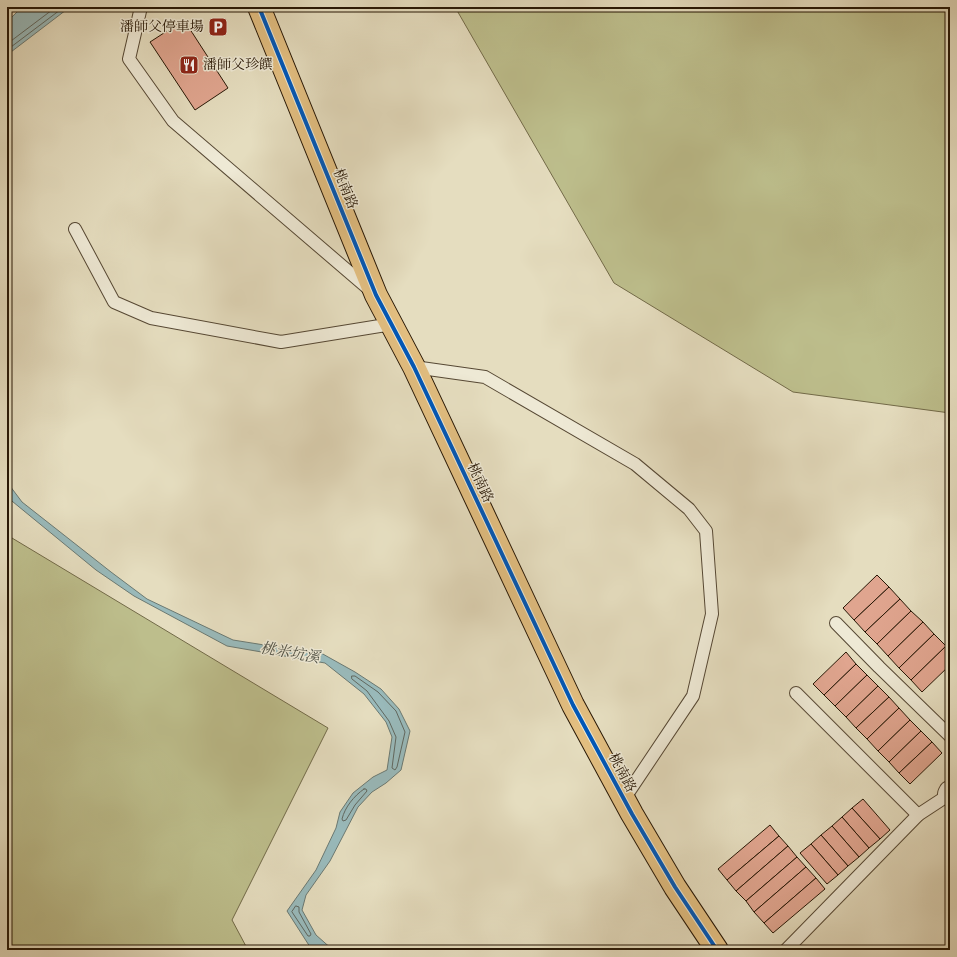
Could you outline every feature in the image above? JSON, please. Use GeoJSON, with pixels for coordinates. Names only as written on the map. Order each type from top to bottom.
{"type":"FeatureCollection","features":[{"type":"Feature","properties":{"kind":"main road","name":"桃南路"},"geometry":{"type":"LineString","coordinates":[[259,7],[376,295],[414,367],[573,705],[624,799],[675,887],[717,950]]}},
{"type":"Feature","properties":{"kind":"lane"},"geometry":{"type":"LineString","coordinates":[[141,7],[129,59],[172,121],[376,295]]}},
{"type":"Feature","properties":{"kind":"lane"},"geometry":{"type":"LineString","coordinates":[[75,229],[114,302],[151,318],[281,342],[392,324]]}},
{"type":"Feature","properties":{"kind":"lane"},"geometry":{"type":"LineString","coordinates":[[414,367],[485,377],[635,464],[689,509],[706,531],[712,614],[693,696],[624,799]]}},
{"type":"Feature","properties":{"kind":"lane"},"geometry":{"type":"LineString","coordinates":[[836,623],[950,736]]}},
{"type":"Feature","properties":{"kind":"lane"},"geometry":{"type":"LineString","coordinates":[[796,693],[918,815]]}},
{"type":"Feature","properties":{"kind":"lane"},"geometry":{"type":"LineString","coordinates":[[786,950],[918,815],[950,793]]}},
{"type":"Feature","properties":{"kind":"green space"},"geometry":{"type":"Polygon","coordinates":[[[455,7],[950,7],[950,413],[793,392],[614,283],[455,7]]]}},
{"type":"Feature","properties":{"kind":"green space"},"geometry":{"type":"Polygon","coordinates":[[[7,535],[328,728],[232,920],[248,950],[7,950],[7,535]]]}},
{"type":"Feature","properties":{"kind":"water"},"geometry":{"type":"Polygon","coordinates":[[[22,7],[70,7],[7,55],[7,22],[22,7]]]}},
{"type":"Feature","properties":{"kind":"water","name":"桃米坑溪"},"geometry":{"type":"Polygon","coordinates":[[[7,482],[22,502],[147,599],[233,640],[321,653],[355,672],[381,689],[399,709],[410,731],[401,770],[386,783],[372,792],[358,807],[330,861],[306,895],[302,910],[316,935],[333,950],[312,950],[287,911],[316,870],[336,828],[340,812],[353,793],[373,777],[387,770],[392,737],[386,722],[364,694],[325,663],[227,646],[134,596],[96,570],[7,497],[7,482]]]}},
{"type":"Feature","properties":{"kind":"building","name":"潘師父珍饌"},"geometry":{"type":"Polygon","coordinates":[[[184,20],[228,88],[195,110],[150,42],[184,20]]]}},
{"type":"Feature","properties":{"kind":"building"},"geometry":{"type":"Polygon","coordinates":[[[877,575],[889,587],[854,620],[843,608],[877,575]]]}},
{"type":"Feature","properties":{"kind":"building"},"geometry":{"type":"Polygon","coordinates":[[[889,587],[900,599],[865,632],[854,620],[889,587]]]}},
{"type":"Feature","properties":{"kind":"building"},"geometry":{"type":"Polygon","coordinates":[[[900,599],[911,611],[877,644],[865,632],[900,599]]]}},
{"type":"Feature","properties":{"kind":"building"},"geometry":{"type":"Polygon","coordinates":[[[911,611],[923,622],[888,656],[877,644],[911,611]]]}},
{"type":"Feature","properties":{"kind":"building"},"geometry":{"type":"Polygon","coordinates":[[[923,622],[934,634],[899,668],[888,656],[923,622]]]}},
{"type":"Feature","properties":{"kind":"building"},"geometry":{"type":"Polygon","coordinates":[[[934,634],[946,646],[911,680],[899,668],[934,634]]]}},
{"type":"Feature","properties":{"kind":"building"},"geometry":{"type":"Polygon","coordinates":[[[946,646],[950,651],[950,665],[922,692],[911,680],[946,646]]]}},
{"type":"Feature","properties":{"kind":"building"},"geometry":{"type":"Polygon","coordinates":[[[846,652],[856,664],[824,695],[813,684],[846,652]]]}},
{"type":"Feature","properties":{"kind":"building"},"geometry":{"type":"Polygon","coordinates":[[[856,664],[867,675],[835,706],[824,695],[856,664]]]}},
{"type":"Feature","properties":{"kind":"building"},"geometry":{"type":"Polygon","coordinates":[[[867,675],[878,686],[846,717],[835,706],[867,675]]]}},
{"type":"Feature","properties":{"kind":"building"},"geometry":{"type":"Polygon","coordinates":[[[878,686],[889,697],[856,728],[846,717],[878,686]]]}},
{"type":"Feature","properties":{"kind":"building"},"geometry":{"type":"Polygon","coordinates":[[[889,697],[899,708],[867,739],[856,728],[889,697]]]}},
{"type":"Feature","properties":{"kind":"building"},"geometry":{"type":"Polygon","coordinates":[[[899,708],[910,720],[878,751],[867,739],[899,708]]]}},
{"type":"Feature","properties":{"kind":"building"},"geometry":{"type":"Polygon","coordinates":[[[910,720],[921,731],[889,762],[878,751],[910,720]]]}},
{"type":"Feature","properties":{"kind":"building"},"geometry":{"type":"Polygon","coordinates":[[[921,731],[932,742],[899,773],[889,762],[921,731]]]}},
{"type":"Feature","properties":{"kind":"building"},"geometry":{"type":"Polygon","coordinates":[[[932,742],[942,753],[910,784],[899,773],[932,742]]]}},
{"type":"Feature","properties":{"kind":"building"},"geometry":{"type":"Polygon","coordinates":[[[863,799],[890,830],[880,839],[852,808],[863,799]]]}},
{"type":"Feature","properties":{"kind":"building"},"geometry":{"type":"Polygon","coordinates":[[[852,808],[880,839],[869,848],[842,817],[852,808]]]}},
{"type":"Feature","properties":{"kind":"building"},"geometry":{"type":"Polygon","coordinates":[[[842,817],[869,848],[859,857],[832,826],[842,817]]]}},
{"type":"Feature","properties":{"kind":"building"},"geometry":{"type":"Polygon","coordinates":[[[770,825],[779,836],[727,880],[718,869],[770,825]]]}},
{"type":"Feature","properties":{"kind":"building"},"geometry":{"type":"Polygon","coordinates":[[[832,826],[859,857],[848,866],[821,835],[832,826]]]}},
{"type":"Feature","properties":{"kind":"building"},"geometry":{"type":"Polygon","coordinates":[[[821,835],[848,866],[838,875],[811,844],[821,835]]]}},
{"type":"Feature","properties":{"kind":"building"},"geometry":{"type":"Polygon","coordinates":[[[779,836],[788,846],[736,891],[727,880],[779,836]]]}},
{"type":"Feature","properties":{"kind":"building"},"geometry":{"type":"Polygon","coordinates":[[[811,844],[838,875],[827,884],[800,853],[811,844]]]}},
{"type":"Feature","properties":{"kind":"building"},"geometry":{"type":"Polygon","coordinates":[[[788,846],[797,857],[746,901],[736,891],[788,846]]]}},
{"type":"Feature","properties":{"kind":"building"},"geometry":{"type":"Polygon","coordinates":[[[797,857],[806,867],[754,912],[746,901],[797,857]]]}},
{"type":"Feature","properties":{"kind":"building"},"geometry":{"type":"Polygon","coordinates":[[[806,867],[816,878],[764,923],[754,912],[806,867]]]}},
{"type":"Feature","properties":{"kind":"building"},"geometry":{"type":"Polygon","coordinates":[[[816,878],[825,889],[773,933],[764,923],[816,878]]]}},
{"type":"Feature","properties":{"kind":"cycle path"},"geometry":{"type":"LineString","coordinates":[[259,7],[376,295],[414,367],[573,705],[632,814],[675,887],[717,950]]}},
{"type":"Feature","properties":{"kind":"place","name":"潘師父停車場"},"geometry":{"type":"Point","coordinates":[218,27]}},
{"type":"Feature","properties":{"kind":"place","name":"潘師父珍饌"},"geometry":{"type":"Point","coordinates":[189,65]}}]}
